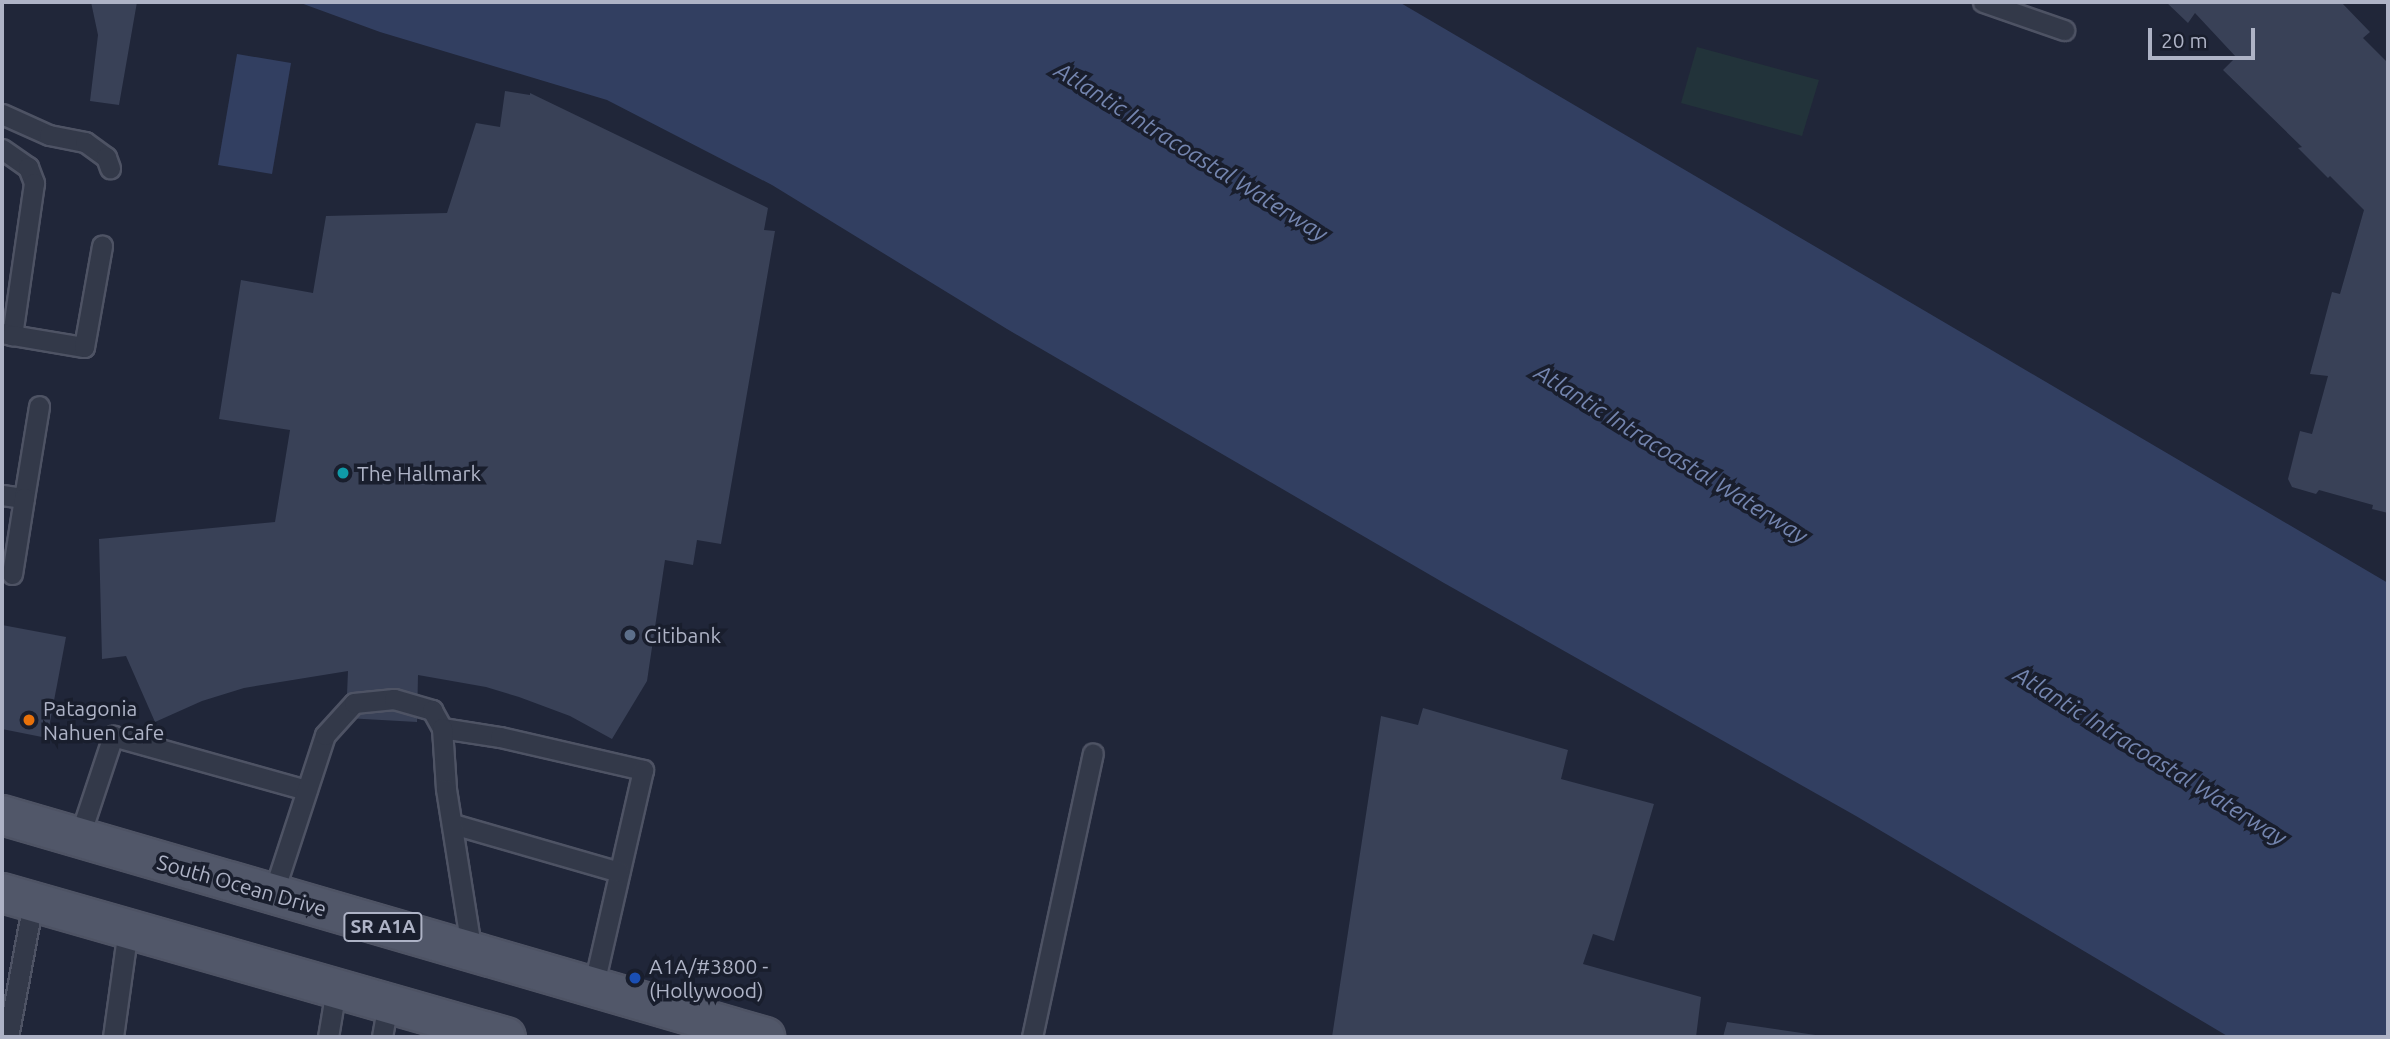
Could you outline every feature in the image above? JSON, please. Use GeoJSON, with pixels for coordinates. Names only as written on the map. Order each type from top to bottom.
{"type":"FeatureCollection","features":[{"type":"Feature","properties":{"kind":"main road","name":"South Ocean Drive"},"geometry":{"type":"LineString","coordinates":[[2,815],[593,988],[690,1028],[765,1037]]}},
{"type":"Feature","properties":{"kind":"main road"},"geometry":{"type":"LineString","coordinates":[[17,897],[336,989],[385,1020],[506,1037]]}},
{"type":"Feature","properties":{"kind":"lane"},"geometry":{"type":"LineString","coordinates":[[1983,2],[2064,30]]}},
{"type":"Feature","properties":{"kind":"lane"},"geometry":{"type":"LineString","coordinates":[[2,114],[49,135],[85,142],[106,157],[110,168]]}},
{"type":"Feature","properties":{"kind":"lane"},"geometry":{"type":"LineString","coordinates":[[2,149],[28,167],[34,183],[7,334],[85,347],[102,246]]}},
{"type":"Feature","properties":{"kind":"lane"},"geometry":{"type":"LineString","coordinates":[[12,574],[39,406]]}},
{"type":"Feature","properties":{"kind":"lane"},"geometry":{"type":"LineString","coordinates":[[2,495],[24,498]]}},
{"type":"Feature","properties":{"kind":"lane"},"geometry":{"type":"LineString","coordinates":[[273,894],[325,735],[354,703],[394,699],[407,702],[432,710],[442,728],[446,789],[471,953]]}},
{"type":"Feature","properties":{"kind":"lane"},"geometry":{"type":"LineString","coordinates":[[442,728],[500,737],[643,770],[593,988]]}},
{"type":"Feature","properties":{"kind":"lane"},"geometry":{"type":"LineString","coordinates":[[79,838],[113,736],[307,790]]}},
{"type":"Feature","properties":{"kind":"lane"},"geometry":{"type":"LineString","coordinates":[[1032,1037],[1093,753]]}},
{"type":"Feature","properties":{"kind":"lane"},"geometry":{"type":"LineString","coordinates":[[453,824],[619,872]]}},
{"type":"Feature","properties":{"kind":"lane"},"geometry":{"type":"LineString","coordinates":[[8,1037],[8,991],[17,897]]}},
{"type":"Feature","properties":{"kind":"lane"},"geometry":{"type":"LineString","coordinates":[[113,1037],[128,929]]}},
{"type":"Feature","properties":{"kind":"lane"},"geometry":{"type":"LineString","coordinates":[[328,1037],[336,989]]}},
{"type":"Feature","properties":{"kind":"shaded area"},"geometry":{"type":"Polygon","coordinates":[[[1697,47],[1819,80],[1802,136],[1681,103],[1697,47]]]}},
{"type":"Feature","properties":{"kind":"water","name":"Atlantic Intracoastal Waterway"},"geometry":{"type":"Polygon","coordinates":[[[298,2],[1399,2],[2388,583],[2388,1037],[2229,1037],[1856,816],[1444,583],[1007,329],[772,185],[607,100],[380,32],[298,2]]]}},
{"type":"Feature","properties":{"kind":"water"},"geometry":{"type":"Polygon","coordinates":[[[237,54],[291,63],[272,174],[218,165],[237,54]]]}},
{"type":"Feature","properties":{"kind":"building"},"geometry":{"type":"Polygon","coordinates":[[[91,2],[137,2],[119,105],[90,101],[98,35],[91,2]]]}},
{"type":"Feature","properties":{"kind":"building"},"geometry":{"type":"Polygon","coordinates":[[[2166,2],[2341,2],[2370,32],[2363,38],[2388,63],[2388,513],[2372,509],[2373,505],[2319,490],[2316,494],[2292,487],[2288,479],[2300,431],[2312,434],[2328,376],[2310,374],[2332,292],[2340,294],[2364,210],[2330,176],[2328,178],[2298,148],[2302,147],[2223,70],[2236,57],[2195,13],[2188,23],[2166,2]]]}},
{"type":"Feature","properties":{"kind":"building"},"geometry":{"type":"Polygon","coordinates":[[[505,91],[530,93],[768,208],[764,230],[775,231],[721,544],[697,540],[693,565],[665,560],[647,681],[612,739],[570,716],[519,697],[486,687],[418,675],[417,722],[346,718],[348,671],[244,688],[202,701],[155,722],[126,656],[102,659],[99,539],[275,522],[290,430],[219,419],[241,280],[313,293],[326,216],[447,213],[476,123],[500,127],[505,91]]]}},
{"type":"Feature","properties":{"kind":"building"},"geometry":{"type":"Polygon","coordinates":[[[2,625],[66,637],[47,738],[2,729],[2,625]]]}},
{"type":"Feature","properties":{"kind":"building"},"geometry":{"type":"Polygon","coordinates":[[[1423,708],[1568,750],[1561,779],[1654,804],[1614,941],[1593,934],[1583,964],[1701,997],[1696,1037],[1332,1037],[1381,716],[1418,725],[1423,708]]]}},
{"type":"Feature","properties":{"kind":"building"},"geometry":{"type":"Polygon","coordinates":[[[1727,1022],[1822,1036],[1822,1037],[1723,1037],[1727,1022]]]}},
{"type":"Feature","properties":{"kind":"place","name":"The Hallmark"},"geometry":{"type":"Point","coordinates":[343,473]}},
{"type":"Feature","properties":{"kind":"place","name":"Citibank"},"geometry":{"type":"Point","coordinates":[630,635]}},
{"type":"Feature","properties":{"kind":"place","name":"Patagonia Nahuen Cafe"},"geometry":{"type":"Point","coordinates":[29,720]}},
{"type":"Feature","properties":{"kind":"place","name":"A1A/#3800 - (Hollywood)"},"geometry":{"type":"Point","coordinates":[635,978]}}]}
